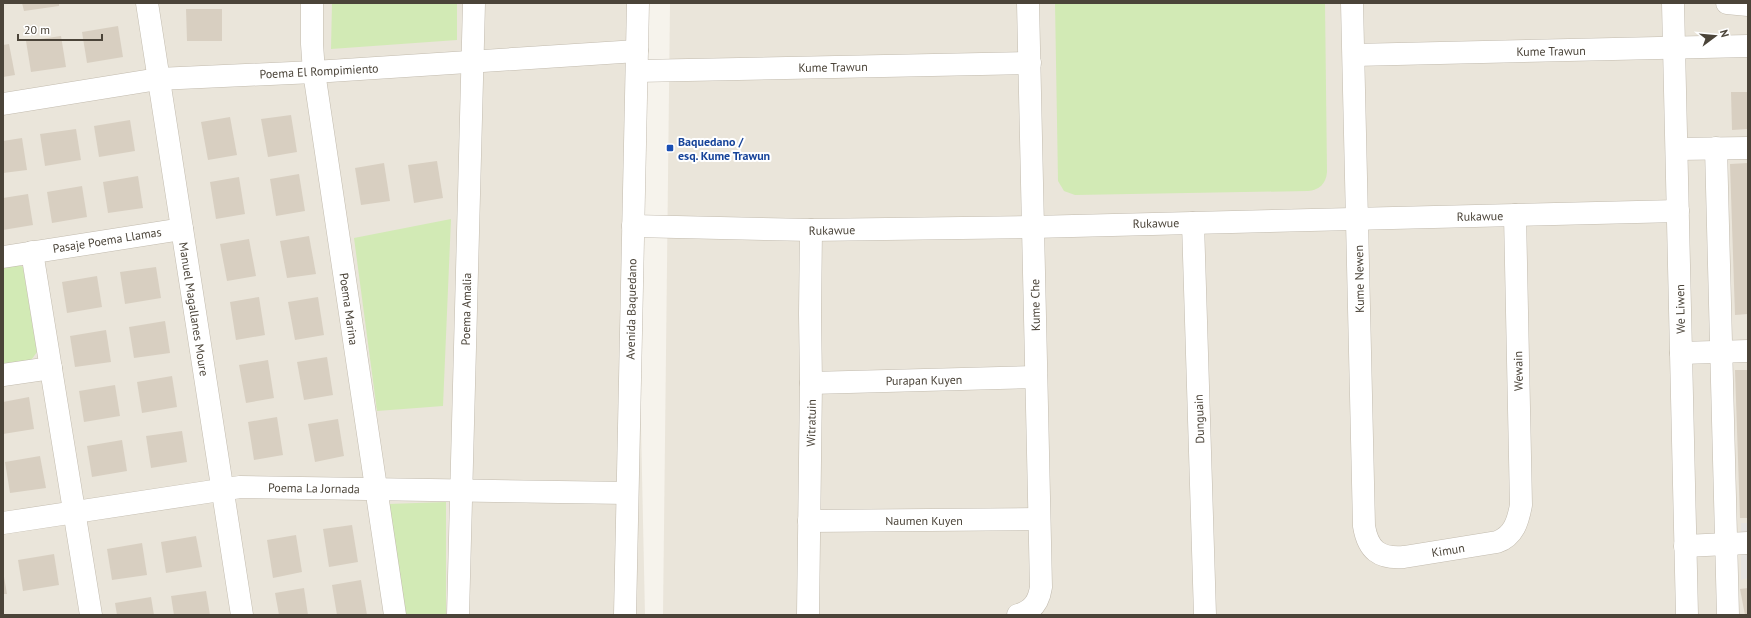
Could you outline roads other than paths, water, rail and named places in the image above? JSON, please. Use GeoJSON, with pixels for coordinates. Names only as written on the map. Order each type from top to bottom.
{"type":"FeatureCollection","features":[{"type":"Feature","properties":{"kind":"street","name":"Manuel Magallanes Moure"},"geometry":{"type":"LineString","coordinates":[[148,3],[158,79],[242,615]]}},
{"type":"Feature","properties":{"kind":"street","name":"Poema Marina"},"geometry":{"type":"LineString","coordinates":[[312,3],[314,72],[395,615]]}},
{"type":"Feature","properties":{"kind":"street","name":"Poema Amalia"},"geometry":{"type":"LineString","coordinates":[[458,615],[474,3]]}},
{"type":"Feature","properties":{"kind":"street","name":"Avenida Baquedano"},"geometry":{"type":"LineString","coordinates":[[625,615],[638,3]]}},
{"type":"Feature","properties":{"kind":"street","name":"Kume Che"},"geometry":{"type":"LineString","coordinates":[[1026,611],[1040,594],[1041,587],[1028,3]]}},
{"type":"Feature","properties":{"kind":"street","name":"Kume Newen"},"geometry":{"type":"LineString","coordinates":[[1352,3],[1364,526],[1368,541],[1376,552]]}},
{"type":"Feature","properties":{"kind":"street","name":"We Liwen"},"geometry":{"type":"LineString","coordinates":[[1673,3],[1687,615]]}},
{"type":"Feature","properties":{"kind":"street"},"geometry":{"type":"LineString","coordinates":[[1726,3],[1748,5]]}},
{"type":"Feature","properties":{"kind":"street","name":"Kume Trawun"},"geometry":{"type":"LineString","coordinates":[[1354,55],[1748,46]]}},
{"type":"Feature","properties":{"kind":"street","name":"Poema El Rompimiento"},"geometry":{"type":"LineString","coordinates":[[3,104],[158,79],[314,72],[472,62],[637,61]]}},
{"type":"Feature","properties":{"kind":"street","name":"Kume Trawun"},"geometry":{"type":"LineString","coordinates":[[637,61],[1030,63]]}},
{"type":"Feature","properties":{"kind":"street"},"geometry":{"type":"LineString","coordinates":[[1716,148],[1728,615]]}},
{"type":"Feature","properties":{"kind":"street"},"geometry":{"type":"LineString","coordinates":[[1676,149],[1748,148]]}},
{"type":"Feature","properties":{"kind":"street","name":"Rukawue"},"geometry":{"type":"LineString","coordinates":[[633,226],[811,230],[1193,223],[1678,211]]}},
{"type":"Feature","properties":{"kind":"street","name":"Wewain"},"geometry":{"type":"LineString","coordinates":[[1515,215],[1521,505],[1515,527]]}},
{"type":"Feature","properties":{"kind":"street","name":"Dunguain"},"geometry":{"type":"LineString","coordinates":[[1193,223],[1205,615]]}},
{"type":"Feature","properties":{"kind":"street","name":"Pasaje Poema Llamas"},"geometry":{"type":"LineString","coordinates":[[3,257],[182,229]]}},
{"type":"Feature","properties":{"kind":"street","name":"Witratuin"},"geometry":{"type":"LineString","coordinates":[[808,615],[811,230]]}},
{"type":"Feature","properties":{"kind":"street"},"geometry":{"type":"LineString","coordinates":[[32,252],[90,615]]}},
{"type":"Feature","properties":{"kind":"street"},"geometry":{"type":"LineString","coordinates":[[1681,353],[1748,351]]}},
{"type":"Feature","properties":{"kind":"street"},"geometry":{"type":"LineString","coordinates":[[3,375],[51,368]]}},
{"type":"Feature","properties":{"kind":"street","name":"Purapan Kuyen"},"geometry":{"type":"LineString","coordinates":[[811,383],[1036,378]]}},
{"type":"Feature","properties":{"kind":"street","name":"Poema La Jornada"},"geometry":{"type":"LineString","coordinates":[[3,523],[222,488],[240,487],[628,493]]}},
{"type":"Feature","properties":{"kind":"street","name":"Naumen Kuyen"},"geometry":{"type":"LineString","coordinates":[[809,521],[1039,519]]}},
{"type":"Feature","properties":{"kind":"street","name":"Kimun"},"geometry":{"type":"LineString","coordinates":[[1376,552],[1388,557],[1396,558],[1497,542],[1508,536],[1515,527]]}},
{"type":"Feature","properties":{"kind":"street"},"geometry":{"type":"LineString","coordinates":[[1686,546],[1748,543]]}},
{"type":"Feature","properties":{"kind":"place","name":"Baquedano / esq. Kume Trawun"},"geometry":{"type":"Point","coordinates":[670,148]}}]}
